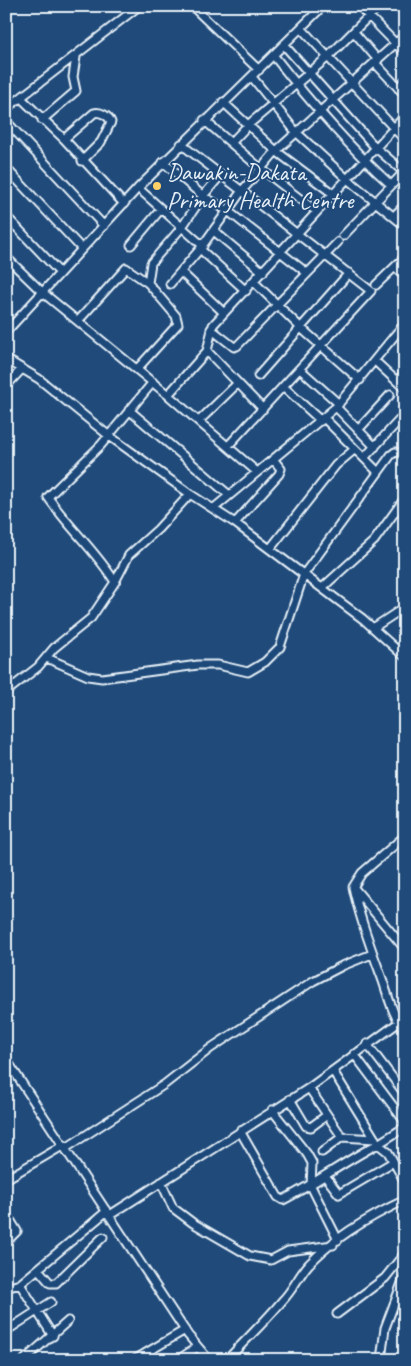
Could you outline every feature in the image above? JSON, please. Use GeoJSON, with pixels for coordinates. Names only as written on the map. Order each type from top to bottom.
{"type":"FeatureCollection","features":[{"type":"Feature","properties":{"kind":"street"},"geometry":{"type":"LineString","coordinates":[[6,109],[76,57],[139,6]]}},
{"type":"Feature","properties":{"kind":"street"},"geometry":{"type":"LineString","coordinates":[[192,6],[259,70]]}},
{"type":"Feature","properties":{"kind":"street"},"geometry":{"type":"LineString","coordinates":[[6,332],[180,144],[274,56],[323,6]]}},
{"type":"Feature","properties":{"kind":"street"},"geometry":{"type":"LineString","coordinates":[[359,6],[405,53]]}},
{"type":"Feature","properties":{"kind":"street"},"geometry":{"type":"LineString","coordinates":[[231,143],[248,125],[328,57],[379,6]]}},
{"type":"Feature","properties":{"kind":"street"},"geometry":{"type":"LineString","coordinates":[[391,6],[396,8],[398,6]]}},
{"type":"Feature","properties":{"kind":"street"},"geometry":{"type":"LineString","coordinates":[[301,28],[405,140]]}},
{"type":"Feature","properties":{"kind":"street"},"geometry":{"type":"LineString","coordinates":[[354,32],[376,62],[405,95]]}},
{"type":"Feature","properties":{"kind":"street"},"geometry":{"type":"LineString","coordinates":[[170,284],[202,248],[241,192],[276,151],[354,84],[405,35]]}},
{"type":"Feature","properties":{"kind":"street"},"geometry":{"type":"LineString","coordinates":[[211,329],[235,347],[278,306],[404,172],[375,147],[284,45]]}},
{"type":"Feature","properties":{"kind":"street"},"geometry":{"type":"LineString","coordinates":[[274,56],[319,113],[363,160],[391,185]]}},
{"type":"Feature","properties":{"kind":"street"},"geometry":{"type":"LineString","coordinates":[[42,120],[76,91],[73,77],[76,57]]}},
{"type":"Feature","properties":{"kind":"street"},"geometry":{"type":"LineString","coordinates":[[252,76],[296,132],[346,178],[405,226]]}},
{"type":"Feature","properties":{"kind":"street"},"geometry":{"type":"LineString","coordinates":[[398,88],[405,80]]}},
{"type":"Feature","properties":{"kind":"street"},"geometry":{"type":"LineString","coordinates":[[21,98],[64,139],[124,204]]}},
{"type":"Feature","properties":{"kind":"street"},"geometry":{"type":"LineString","coordinates":[[223,102],[276,151],[332,193]]}},
{"type":"Feature","properties":{"kind":"street"},"geometry":{"type":"LineString","coordinates":[[64,139],[94,113],[100,112],[110,118],[111,122],[101,142],[82,160]]}},
{"type":"Feature","properties":{"kind":"street"},"geometry":{"type":"LineString","coordinates":[[168,394],[207,351],[211,329],[224,313],[246,291],[332,193],[405,116]]}},
{"type":"Feature","properties":{"kind":"street"},"geometry":{"type":"LineString","coordinates":[[204,120],[260,168],[316,211]]}},
{"type":"Feature","properties":{"kind":"street"},"geometry":{"type":"LineString","coordinates":[[6,121],[104,226]]}},
{"type":"Feature","properties":{"kind":"street"},"geometry":{"type":"LineString","coordinates":[[180,144],[371,291],[228,446]]}},
{"type":"Feature","properties":{"kind":"street"},"geometry":{"type":"LineString","coordinates":[[163,162],[203,196],[228,211],[307,273]]}},
{"type":"Feature","properties":{"kind":"street"},"geometry":{"type":"LineString","coordinates":[[6,168],[82,249]]}},
{"type":"Feature","properties":{"kind":"street"},"geometry":{"type":"LineString","coordinates":[[148,284],[151,263],[182,227],[203,196],[220,176]]}},
{"type":"Feature","properties":{"kind":"street"},"geometry":{"type":"LineString","coordinates":[[138,188],[182,227],[246,291]]}},
{"type":"Feature","properties":{"kind":"street"},"geometry":{"type":"LineString","coordinates":[[394,216],[405,205]]}},
{"type":"Feature","properties":{"kind":"street"},"geometry":{"type":"LineString","coordinates":[[131,245],[161,209]]}},
{"type":"Feature","properties":{"kind":"street"},"geometry":{"type":"LineString","coordinates":[[6,216],[60,273]]}},
{"type":"Feature","properties":{"kind":"street"},"geometry":{"type":"LineString","coordinates":[[214,231],[263,272]]}},
{"type":"Feature","properties":{"kind":"street"},"geometry":{"type":"LineString","coordinates":[[6,257],[42,292],[168,394],[256,472]]}},
{"type":"Feature","properties":{"kind":"street"},"geometry":{"type":"LineString","coordinates":[[376,286],[405,257]]}},
{"type":"Feature","properties":{"kind":"street"},"geometry":{"type":"LineString","coordinates":[[78,321],[126,268],[148,284],[176,316],[178,324],[137,368]]}},
{"type":"Feature","properties":{"kind":"street"},"geometry":{"type":"LineString","coordinates":[[396,268],[405,276]]}},
{"type":"Feature","properties":{"kind":"street"},"geometry":{"type":"LineString","coordinates":[[181,272],[224,313]]}},
{"type":"Feature","properties":{"kind":"street"},"geometry":{"type":"LineString","coordinates":[[258,376],[349,273]]}},
{"type":"Feature","properties":{"kind":"street"},"geometry":{"type":"LineString","coordinates":[[254,282],[301,328],[360,380]]}},
{"type":"Feature","properties":{"kind":"street"},"geometry":{"type":"LineString","coordinates":[[213,509],[338,405],[405,323]]}},
{"type":"Feature","properties":{"kind":"street"},"geometry":{"type":"LineString","coordinates":[[207,351],[263,409]]}},
{"type":"Feature","properties":{"kind":"street"},"geometry":{"type":"LineString","coordinates":[[6,359],[21,370],[39,379],[108,435],[190,494],[235,523],[304,574],[373,628],[405,657]]}},
{"type":"Feature","properties":{"kind":"street"},"geometry":{"type":"LineString","coordinates":[[375,361],[405,389]]}},
{"type":"Feature","properties":{"kind":"street"},"geometry":{"type":"LineString","coordinates":[[6,386],[21,370]]}},
{"type":"Feature","properties":{"kind":"street"},"geometry":{"type":"LineString","coordinates":[[300,370],[338,405],[374,447]]}},
{"type":"Feature","properties":{"kind":"street"},"geometry":{"type":"LineString","coordinates":[[397,381],[405,373]]}},
{"type":"Feature","properties":{"kind":"street"},"geometry":{"type":"LineString","coordinates":[[114,582],[90,546],[61,515],[48,497],[102,445],[108,435],[153,382]]}},
{"type":"Feature","properties":{"kind":"street"},"geometry":{"type":"LineString","coordinates":[[200,421],[238,383]]}},
{"type":"Feature","properties":{"kind":"street"},"geometry":{"type":"LineString","coordinates":[[284,387],[323,419],[378,472]]}},
{"type":"Feature","properties":{"kind":"street"},"geometry":{"type":"LineString","coordinates":[[358,430],[390,395]]}},
{"type":"Feature","properties":{"kind":"street"},"geometry":{"type":"LineString","coordinates":[[129,410],[229,495]]}},
{"type":"Feature","properties":{"kind":"street"},"geometry":{"type":"LineString","coordinates":[[364,458],[405,414]]}},
{"type":"Feature","properties":{"kind":"street"},"geometry":{"type":"LineString","coordinates":[[270,549],[336,465],[355,449]]}},
{"type":"Feature","properties":{"kind":"street"},"geometry":{"type":"LineString","coordinates":[[47,658],[88,676],[102,678],[198,665],[218,665],[248,672],[265,662],[280,647],[304,574],[378,472],[394,453],[405,454]]}},
{"type":"Feature","properties":{"kind":"street"},"geometry":{"type":"LineString","coordinates":[[235,523],[279,474],[281,469],[274,459]]}},
{"type":"Feature","properties":{"kind":"street"},"geometry":{"type":"LineString","coordinates":[[6,692],[47,658],[54,648],[91,618],[129,555],[158,529],[190,494]]}},
{"type":"Feature","properties":{"kind":"street"},"geometry":{"type":"LineString","coordinates":[[322,588],[374,541],[405,498]]}},
{"type":"Feature","properties":{"kind":"street"},"geometry":{"type":"LineString","coordinates":[[373,628],[405,607]]}},
{"type":"Feature","properties":{"kind":"street"},"geometry":{"type":"LineString","coordinates":[[405,836],[362,873],[353,887],[372,954],[398,1023],[405,1030]]}},
{"type":"Feature","properties":{"kind":"street"},"geometry":{"type":"LineString","coordinates":[[353,887],[405,949]]}},
{"type":"Feature","properties":{"kind":"street"},"geometry":{"type":"LineString","coordinates":[[6,1179],[65,1146],[165,1084],[211,1048],[313,981],[342,966],[372,954]]}},
{"type":"Feature","properties":{"kind":"street"},"geometry":{"type":"LineString","coordinates":[[6,1295],[13,1286],[38,1269],[109,1213],[309,1088],[398,1023]]}},
{"type":"Feature","properties":{"kind":"street"},"geometry":{"type":"LineString","coordinates":[[368,1044],[405,1094]]}},
{"type":"Feature","properties":{"kind":"street"},"geometry":{"type":"LineString","coordinates":[[354,1054],[405,1122]]}},
{"type":"Feature","properties":{"kind":"street"},"geometry":{"type":"LineString","coordinates":[[6,1059],[185,1330],[209,1360]]}},
{"type":"Feature","properties":{"kind":"street"},"geometry":{"type":"LineString","coordinates":[[333,1071],[376,1141],[385,1148],[405,1182]]}},
{"type":"Feature","properties":{"kind":"street"},"geometry":{"type":"LineString","coordinates":[[309,1088],[342,1138]]}},
{"type":"Feature","properties":{"kind":"street"},"geometry":{"type":"LineString","coordinates":[[290,1099],[306,1126],[311,1127],[326,1116]]}},
{"type":"Feature","properties":{"kind":"street"},"geometry":{"type":"LineString","coordinates":[[272,1110],[312,1163],[311,1186],[336,1242]]}},
{"type":"Feature","properties":{"kind":"street"},"geometry":{"type":"LineString","coordinates":[[240,1130],[278,1197],[283,1200],[311,1186],[376,1141],[405,1127]]}},
{"type":"Feature","properties":{"kind":"street"},"geometry":{"type":"LineString","coordinates":[[322,1152],[342,1138],[376,1141]]}},
{"type":"Feature","properties":{"kind":"street"},"geometry":{"type":"LineString","coordinates":[[325,1176],[339,1194],[393,1162]]}},
{"type":"Feature","properties":{"kind":"street"},"geometry":{"type":"LineString","coordinates":[[161,1182],[173,1208],[192,1223],[250,1256],[271,1260],[288,1251],[336,1242]]}},
{"type":"Feature","properties":{"kind":"street"},"geometry":{"type":"LineString","coordinates":[[227,1360],[283,1301],[309,1264],[336,1242],[386,1209],[405,1200]]}},
{"type":"Feature","properties":{"kind":"street"},"geometry":{"type":"LineString","coordinates":[[6,1213],[17,1231],[6,1242]]}},
{"type":"Feature","properties":{"kind":"street"},"geometry":{"type":"LineString","coordinates":[[38,1269],[50,1283],[56,1283],[103,1237]]}},
{"type":"Feature","properties":{"kind":"street"},"geometry":{"type":"LineString","coordinates":[[337,1314],[385,1278],[405,1253]]}},
{"type":"Feature","properties":{"kind":"street"},"geometry":{"type":"LineString","coordinates":[[380,1360],[385,1328],[405,1275]]}},
{"type":"Feature","properties":{"kind":"street"},"geometry":{"type":"LineString","coordinates":[[13,1286],[38,1312],[54,1336]]}},
{"type":"Feature","properties":{"kind":"street"},"geometry":{"type":"LineString","coordinates":[[6,1331],[51,1302]]}},
{"type":"Feature","properties":{"kind":"street"},"geometry":{"type":"LineString","coordinates":[[24,1360],[54,1336],[68,1321]]}},
{"type":"Feature","properties":{"kind":"street"},"geometry":{"type":"LineString","coordinates":[[134,1360],[185,1330]]}},
{"type":"Feature","properties":{"kind":"street"},"geometry":{"type":"LineString","coordinates":[[178,1360],[197,1347]]}},
{"type":"Feature","properties":{"kind":"place","name":"Dawakin-Dakata Primary Health Centre"},"geometry":{"type":"Point","coordinates":[157,186]}}]}
